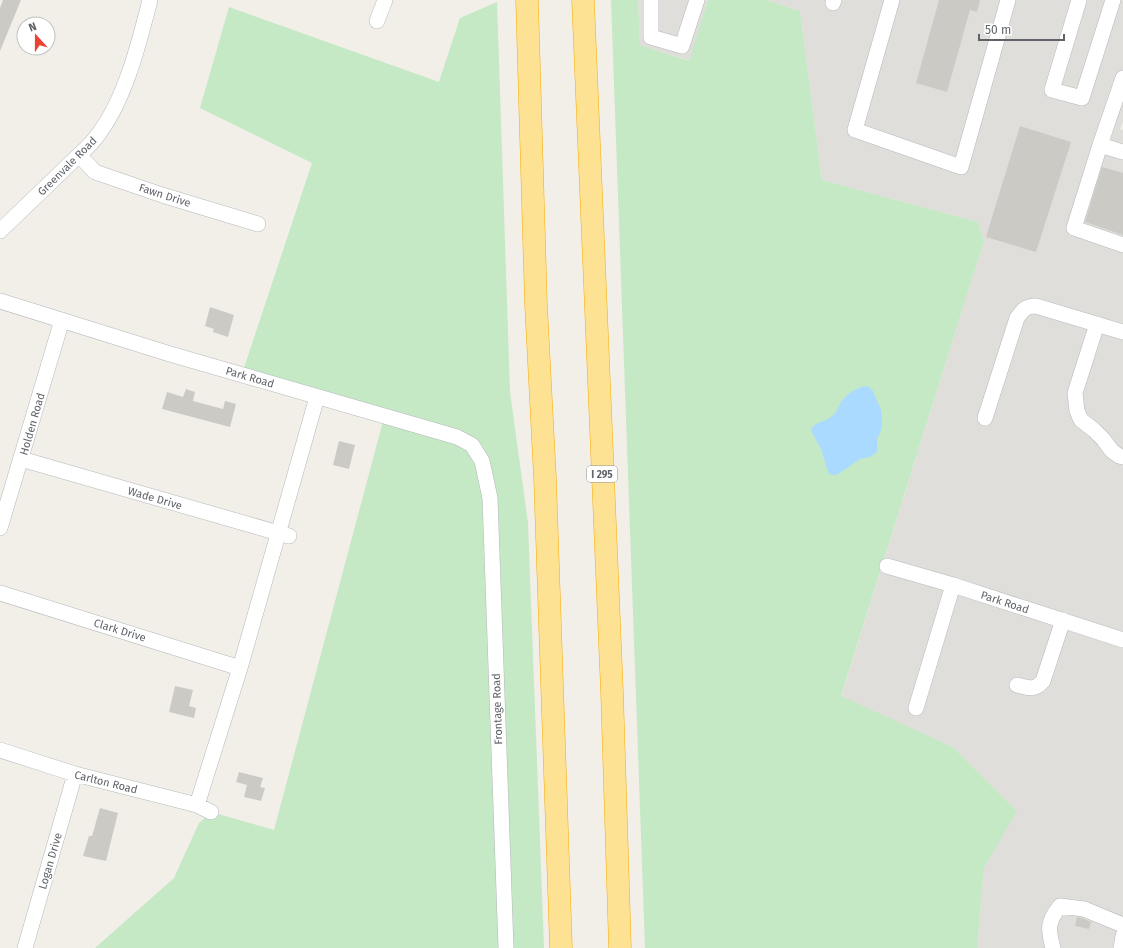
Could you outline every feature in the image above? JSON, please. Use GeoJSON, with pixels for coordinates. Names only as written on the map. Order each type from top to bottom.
{"type":"FeatureCollection","features":[{"type":"Feature","properties":{"kind":"highway"},"geometry":{"type":"LineString","coordinates":[[527,0],[536,297],[545,478],[562,948]]}},
{"type":"Feature","properties":{"kind":"highway","name":"I 295"},"geometry":{"type":"LineString","coordinates":[[583,0],[612,684],[620,948]]}},
{"type":"Feature","properties":{"kind":"street","name":"Greenvale Road"},"geometry":{"type":"LineString","coordinates":[[0,231],[101,132],[122,90],[139,41],[150,0]]}},
{"type":"Feature","properties":{"kind":"street"},"geometry":{"type":"LineString","coordinates":[[377,21],[385,0]]}},
{"type":"Feature","properties":{"kind":"street"},"geometry":{"type":"LineString","coordinates":[[651,0],[652,37],[682,46],[697,0]]}},
{"type":"Feature","properties":{"kind":"street"},"geometry":{"type":"LineString","coordinates":[[892,0],[855,130],[961,167],[1008,0]]}},
{"type":"Feature","properties":{"kind":"street"},"geometry":{"type":"LineString","coordinates":[[1079,0],[1052,90],[1082,98],[1114,0]]}},
{"type":"Feature","properties":{"kind":"street"},"geometry":{"type":"LineString","coordinates":[[1123,78],[1074,228],[1123,245]]}},
{"type":"Feature","properties":{"kind":"street"},"geometry":{"type":"LineString","coordinates":[[1100,145],[1123,152]]}},
{"type":"Feature","properties":{"kind":"street","name":"Fawn Drive"},"geometry":{"type":"LineString","coordinates":[[79,155],[95,172],[162,195],[258,224]]}},
{"type":"Feature","properties":{"kind":"street","name":"Park Road"},"geometry":{"type":"LineString","coordinates":[[0,301],[170,354],[457,437],[472,446],[482,461],[485,471]]}},
{"type":"Feature","properties":{"kind":"street"},"geometry":{"type":"LineString","coordinates":[[985,418],[1017,318],[1024,309],[1029,306],[1036,306],[1123,332]]}},
{"type":"Feature","properties":{"kind":"street","name":"Holden Road"},"geometry":{"type":"LineString","coordinates":[[1,518],[21,459],[62,320]]}},
{"type":"Feature","properties":{"kind":"street"},"geometry":{"type":"LineString","coordinates":[[1097,324],[1075,393],[1077,411],[1080,420],[1094,430],[1112,451],[1123,457]]}},
{"type":"Feature","properties":{"kind":"street"},"geometry":{"type":"LineString","coordinates":[[197,805],[283,535],[317,397]]}},
{"type":"Feature","properties":{"kind":"street","name":"Wade Drive"},"geometry":{"type":"LineString","coordinates":[[21,459],[283,535]]}},
{"type":"Feature","properties":{"kind":"street","name":"Frontage Road"},"geometry":{"type":"LineString","coordinates":[[485,471],[490,498],[506,948]]}},
{"type":"Feature","properties":{"kind":"street","name":"Park Road"},"geometry":{"type":"LineString","coordinates":[[888,566],[953,585],[1123,640]]}},
{"type":"Feature","properties":{"kind":"street"},"geometry":{"type":"LineString","coordinates":[[916,708],[953,585]]}},
{"type":"Feature","properties":{"kind":"street","name":"Clark Drive"},"geometry":{"type":"LineString","coordinates":[[0,593],[240,668]]}},
{"type":"Feature","properties":{"kind":"street"},"geometry":{"type":"LineString","coordinates":[[1018,685],[1032,688],[1039,686],[1043,681],[1062,620]]}},
{"type":"Feature","properties":{"kind":"street","name":"Carlton Road"},"geometry":{"type":"LineString","coordinates":[[0,750],[75,774],[197,805],[211,812]]}},
{"type":"Feature","properties":{"kind":"street","name":"Logan Drive"},"geometry":{"type":"LineString","coordinates":[[25,948],[75,774]]}},
{"type":"Feature","properties":{"kind":"street"},"geometry":{"type":"LineString","coordinates":[[1053,948],[1049,930],[1053,915],[1060,906],[1084,908],[1123,924]]}},
{"type":"Feature","properties":{"kind":"street"},"geometry":{"type":"LineString","coordinates":[[1121,948],[1123,936]]}},
{"type":"Feature","properties":{"kind":"shaded area"},"geometry":{"type":"Polygon","coordinates":[[[638,0],[708,0],[690,61],[640,45],[638,0]]]}},
{"type":"Feature","properties":{"kind":"shaded area"},"geometry":{"type":"Polygon","coordinates":[[[767,0],[1123,0],[1123,121],[1120,129],[1123,130],[1123,948],[977,948],[984,868],[1016,810],[953,747],[841,697],[984,241],[978,222],[822,180],[800,11],[767,0]]]}},
{"type":"Feature","properties":{"kind":"green space"},"geometry":{"type":"Polygon","coordinates":[[[611,0],[638,0],[640,45],[689,61],[708,0],[767,0],[800,11],[822,180],[978,222],[984,241],[841,696],[953,747],[1017,811],[984,868],[977,948],[645,948],[611,0]]]}},
{"type":"Feature","properties":{"kind":"green space"},"geometry":{"type":"Polygon","coordinates":[[[497,2],[510,392],[528,523],[544,948],[95,948],[174,878],[199,823],[211,812],[274,830],[386,410],[243,371],[312,163],[200,108],[229,7],[439,82],[460,18],[497,2]]]}},
{"type":"Feature","properties":{"kind":"water"},"geometry":{"type":"Polygon","coordinates":[[[864,386],[869,387],[873,391],[881,410],[882,422],[881,430],[877,439],[877,452],[870,457],[860,459],[838,474],[829,474],[821,450],[811,429],[816,424],[830,418],[849,393],[864,386]]]}},
{"type":"Feature","properties":{"kind":"building"},"geometry":{"type":"Polygon","coordinates":[[[3,0],[21,0],[0,51],[0,8],[3,0]]]}},
{"type":"Feature","properties":{"kind":"building"},"geometry":{"type":"Polygon","coordinates":[[[939,0],[980,0],[977,12],[970,10],[947,92],[916,83],[939,0]]]}},
{"type":"Feature","properties":{"kind":"building"},"geometry":{"type":"Polygon","coordinates":[[[1020,126],[1071,142],[1036,252],[986,237],[1020,126]]]}},
{"type":"Feature","properties":{"kind":"building"},"geometry":{"type":"Polygon","coordinates":[[[1102,167],[1123,173],[1123,235],[1085,222],[1102,167]]]}},
{"type":"Feature","properties":{"kind":"building"},"geometry":{"type":"Polygon","coordinates":[[[210,307],[234,315],[228,337],[213,332],[214,329],[205,326],[210,307]]]}},
{"type":"Feature","properties":{"kind":"building"},"geometry":{"type":"Polygon","coordinates":[[[186,389],[195,392],[193,401],[223,409],[225,401],[236,404],[230,427],[162,409],[167,392],[183,397],[186,389]]]}},
{"type":"Feature","properties":{"kind":"building"},"geometry":{"type":"Polygon","coordinates":[[[339,441],[355,445],[349,469],[333,465],[339,441]]]}},
{"type":"Feature","properties":{"kind":"building"},"geometry":{"type":"Polygon","coordinates":[[[175,686],[193,690],[189,706],[196,708],[194,718],[169,712],[175,686]]]}},
{"type":"Feature","properties":{"kind":"building"},"geometry":{"type":"Polygon","coordinates":[[[239,772],[263,778],[260,787],[265,788],[261,801],[244,797],[247,785],[236,782],[239,772]]]}},
{"type":"Feature","properties":{"kind":"building"},"geometry":{"type":"Polygon","coordinates":[[[100,808],[118,813],[106,861],[83,856],[89,836],[92,836],[100,808]]]}},
{"type":"Feature","properties":{"kind":"building"},"geometry":{"type":"Polygon","coordinates":[[[1077,917],[1091,922],[1089,929],[1075,926],[1077,917]]]}}]}
